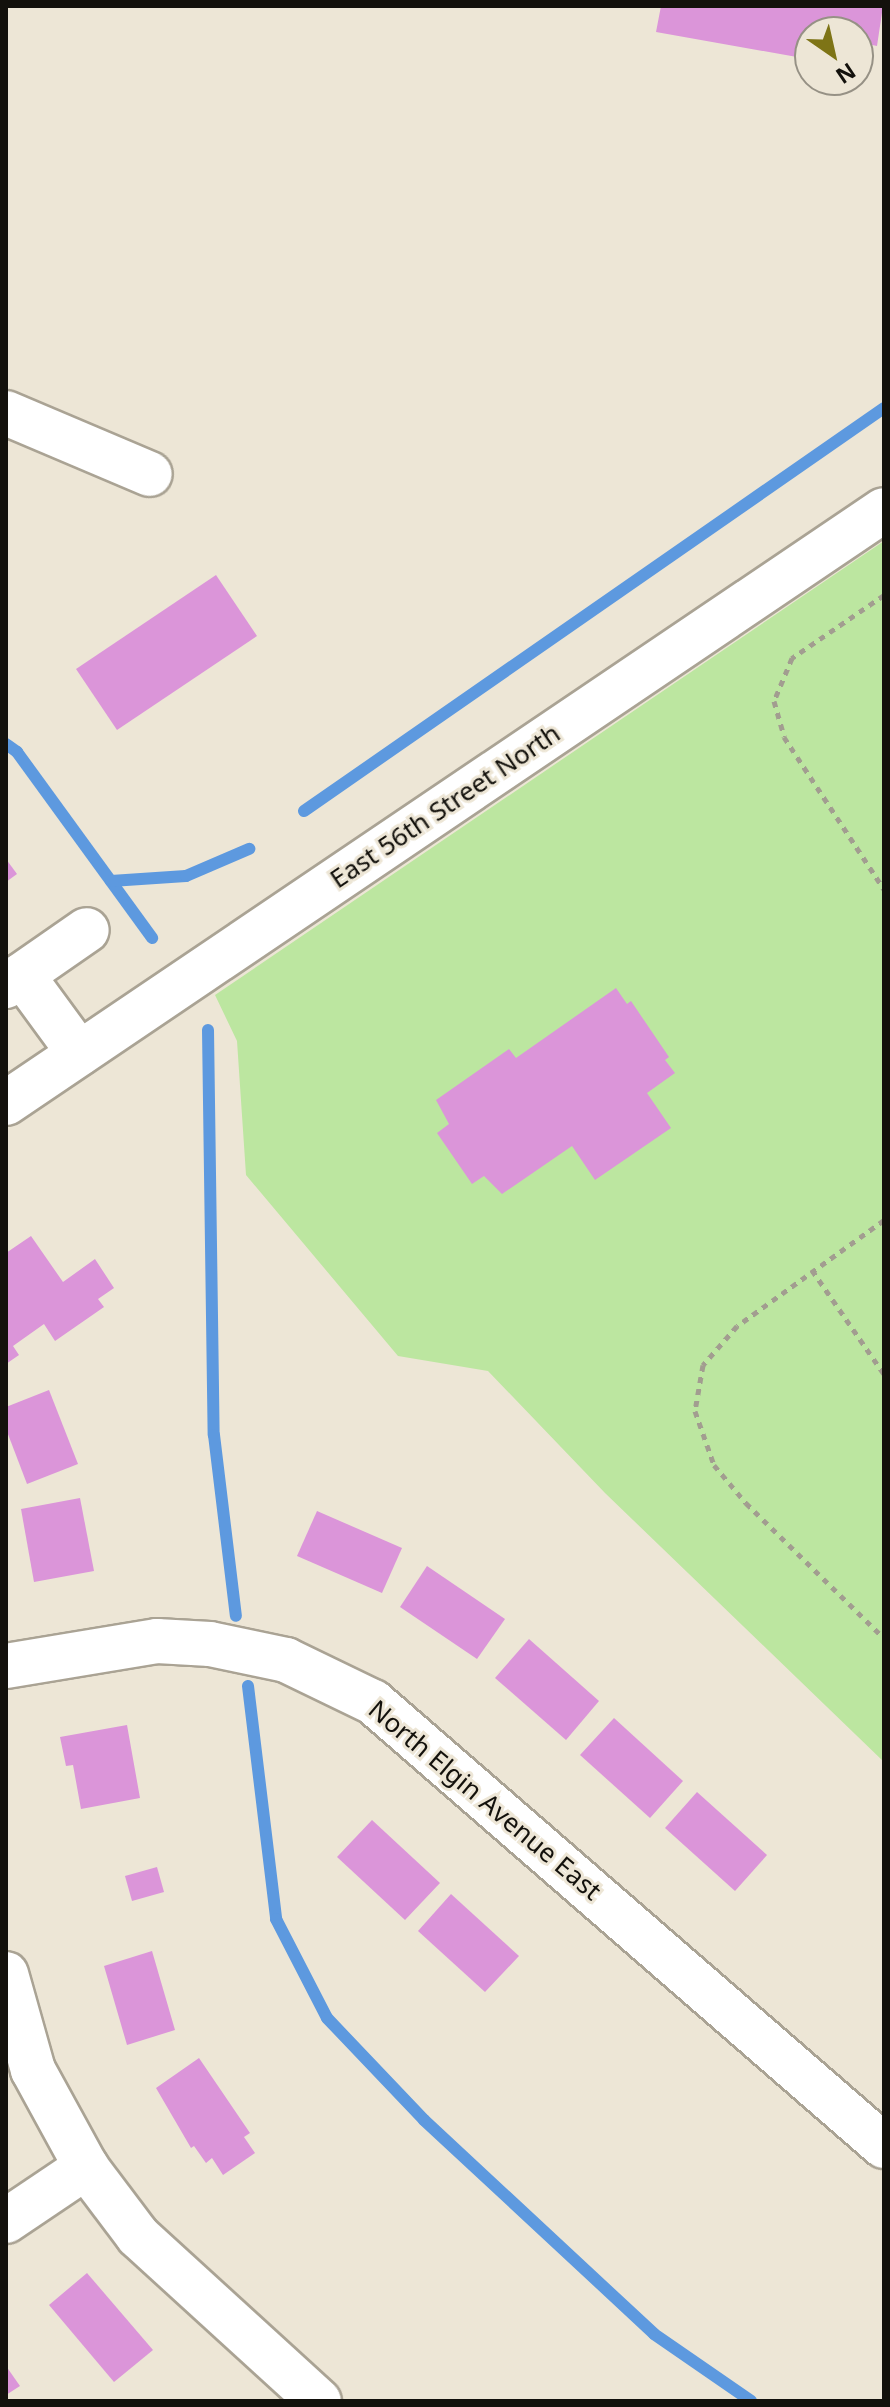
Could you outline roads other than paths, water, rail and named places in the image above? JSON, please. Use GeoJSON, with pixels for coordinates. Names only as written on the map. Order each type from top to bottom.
{"type":"FeatureCollection","features":[{"type":"Feature","properties":{"kind":"street"},"geometry":{"type":"LineString","coordinates":[[6,413],[150,474]]}},
{"type":"Feature","properties":{"kind":"street","name":"East 56th Street North"},"geometry":{"type":"LineString","coordinates":[[6,1103],[884,510]]}},
{"type":"Feature","properties":{"kind":"street"},"geometry":{"type":"LineString","coordinates":[[79,1053],[14,980],[87,930]]}},
{"type":"Feature","properties":{"kind":"street","name":"North Elgin Avenue East"},"geometry":{"type":"LineString","coordinates":[[6,1666],[157,1641],[210,1644],[286,1660],[373,1702],[884,2146]]}},
{"type":"Feature","properties":{"kind":"street"},"geometry":{"type":"LineString","coordinates":[[6,1974],[33,2070],[86,2167],[138,2236],[319,2401]]}},
{"type":"Feature","properties":{"kind":"street"},"geometry":{"type":"LineString","coordinates":[[6,2221],[86,2167]]}},
{"type":"Feature","properties":{"kind":"waterway"},"geometry":{"type":"LineString","coordinates":[[304,811],[884,408]]}},
{"type":"Feature","properties":{"kind":"waterway"},"geometry":{"type":"LineString","coordinates":[[6,744],[17,752],[152,938]]}},
{"type":"Feature","properties":{"kind":"waterway"},"geometry":{"type":"LineString","coordinates":[[111,881],[186,876],[249,849]]}},
{"type":"Feature","properties":{"kind":"waterway"},"geometry":{"type":"LineString","coordinates":[[208,1030],[214,1435],[236,1616]]}},
{"type":"Feature","properties":{"kind":"waterway"},"geometry":{"type":"LineString","coordinates":[[248,1686],[276,1919],[327,2018],[424,2120],[654,2334],[751,2401]]}}]}
